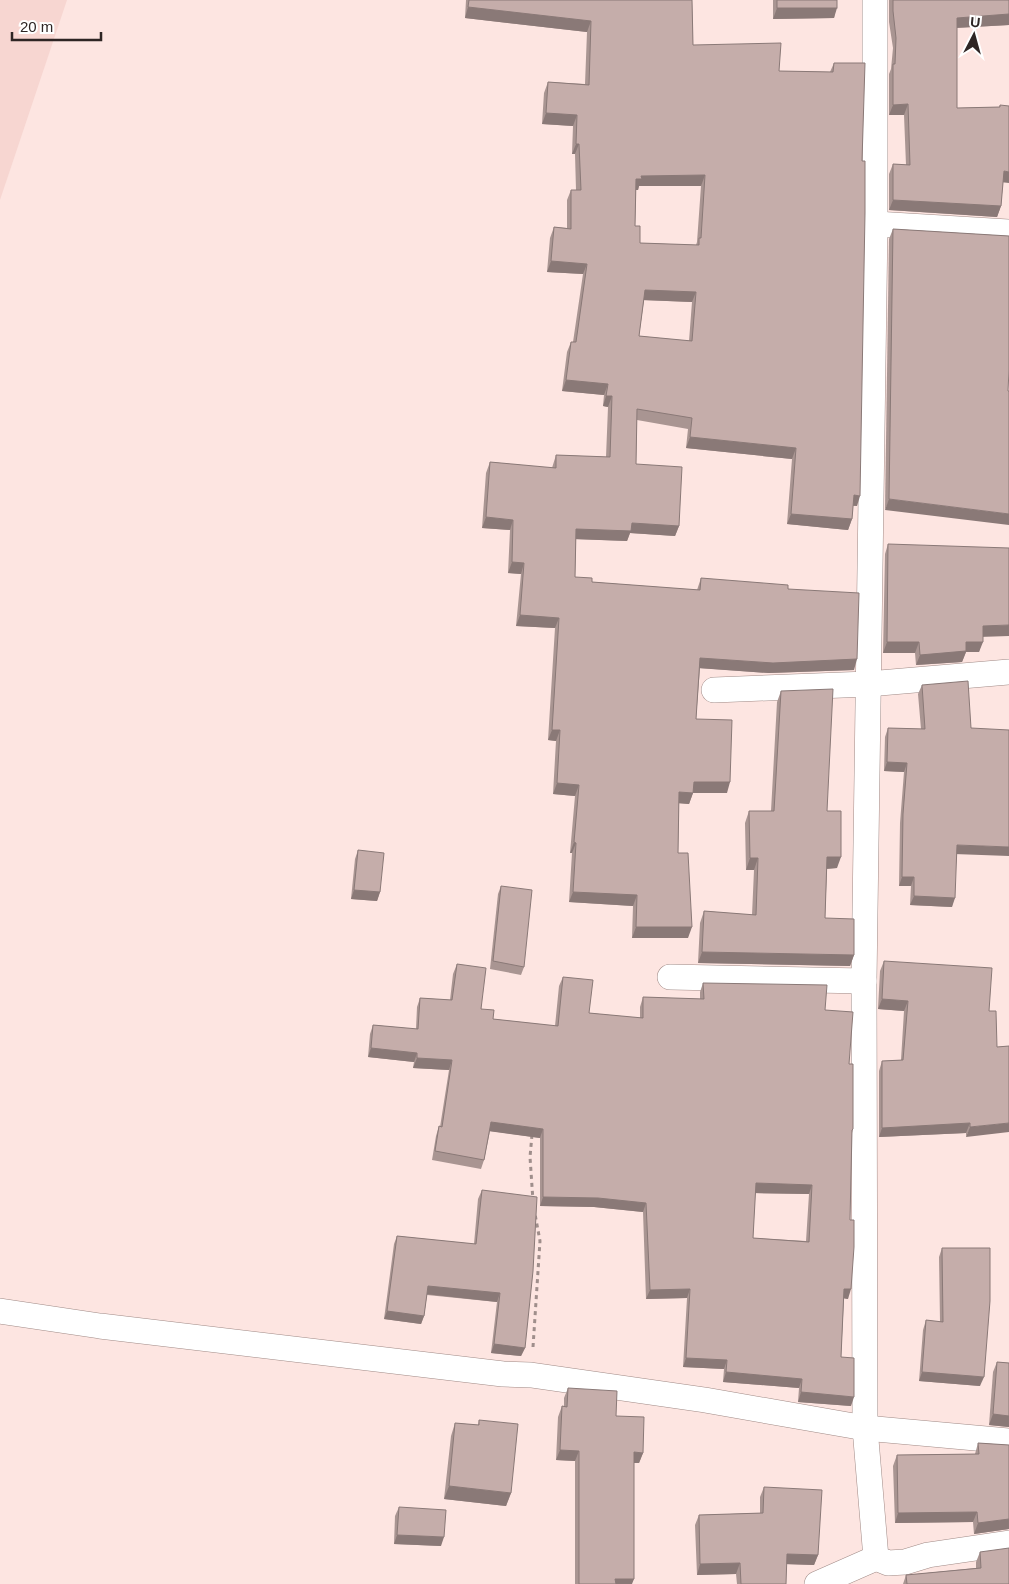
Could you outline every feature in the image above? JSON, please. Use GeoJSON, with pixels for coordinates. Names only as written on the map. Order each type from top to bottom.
{"type":"FeatureCollection","features":[{"type":"Feature","properties":{"kind":"street"},"geometry":{"type":"LineString","coordinates":[[875,0],[875,224],[864,981],[865,1428],[876,1558]]}},
{"type":"Feature","properties":{"kind":"street"},"geometry":{"type":"LineString","coordinates":[[875,224],[1009,232]]}},
{"type":"Feature","properties":{"kind":"street"},"geometry":{"type":"LineString","coordinates":[[714,690],[868,684],[1009,672]]}},
{"type":"Feature","properties":{"kind":"street"},"geometry":{"type":"LineString","coordinates":[[670,977],[864,981]]}},
{"type":"Feature","properties":{"kind":"street"},"geometry":{"type":"LineString","coordinates":[[0,1311],[100,1326],[503,1374],[531,1375],[705,1400],[865,1428],[1009,1441]]}},
{"type":"Feature","properties":{"kind":"street"},"geometry":{"type":"LineString","coordinates":[[817,1584],[876,1558],[888,1563],[905,1562],[928,1555],[1009,1543]]}},
{"type":"Feature","properties":{"kind":"path"},"geometry":{"type":"LineString","coordinates":[[531,1375],[540,1241],[531,1174],[532,1128]]}},
{"type":"Feature","properties":{"kind":"shaded area"},"geometry":{"type":"Polygon","coordinates":[[[0,0],[67,0],[0,200],[0,0]]]}},
{"type":"Feature","properties":{"kind":"building"},"geometry":{"type":"Polygon","coordinates":[[[469,0],[692,0],[693,45],[781,43],[779,71],[833,72],[834,63],[865,63],[862,161],[865,161],[865,213],[860,496],[854,495],[852,519],[791,514],[796,448],[690,437],[692,418],[637,409],[636,464],[682,467],[679,526],[632,523],[631,531],[576,529],[575,577],[592,578],[592,582],[700,590],[701,578],[788,585],[788,589],[859,593],[857,659],[773,663],[700,658],[696,719],[732,720],[730,782],[694,782],[693,793],[679,792],[678,853],[688,853],[692,927],[636,927],[637,895],[573,892],[576,843],[574,842],[579,785],[557,783],[560,730],[552,730],[559,618],[520,615],[524,563],[512,562],[513,520],[486,517],[490,462],[556,468],[556,455],[610,457],[612,396],[606,396],[608,384],[566,380],[571,342],[576,342],[587,264],[551,261],[554,227],[571,229],[571,190],[581,190],[579,144],[576,144],[577,115],[546,113],[548,82],[589,85],[591,21],[468,7],[469,0]],[[705,175],[641,176],[642,179],[636,179],[635,226],[640,226],[640,243],[699,245],[705,175]],[[645,290],[639,336],[692,341],[696,292],[645,290]]]}},
{"type":"Feature","properties":{"kind":"building"},"geometry":{"type":"Polygon","coordinates":[[[777,0],[837,0],[837,8],[777,8],[777,0]]]}},
{"type":"Feature","properties":{"kind":"building"},"geometry":{"type":"Polygon","coordinates":[[[893,0],[1009,0],[1009,14],[957,18],[957,108],[1009,106],[1009,172],[1004,171],[1001,206],[893,200],[893,164],[910,165],[908,104],[893,105],[893,64],[895,64],[896,38],[893,0]]]}},
{"type":"Feature","properties":{"kind":"building"},"geometry":{"type":"Polygon","coordinates":[[[893,229],[1009,236],[1009,514],[889,499],[893,229]]]}},
{"type":"Feature","properties":{"kind":"building"},"geometry":{"type":"Polygon","coordinates":[[[888,544],[1009,548],[1009,625],[983,626],[983,642],[966,642],[966,651],[920,655],[919,642],[887,642],[888,544]]]}},
{"type":"Feature","properties":{"kind":"building"},"geometry":{"type":"Polygon","coordinates":[[[968,681],[971,728],[1009,730],[1009,847],[957,845],[955,898],[914,896],[914,877],[902,877],[903,814],[907,763],[887,762],[888,728],[925,729],[922,685],[968,681]]]}},
{"type":"Feature","properties":{"kind":"building"},"geometry":{"type":"Polygon","coordinates":[[[833,689],[827,811],[841,811],[841,857],[827,857],[825,918],[854,919],[854,955],[702,952],[704,911],[756,915],[758,858],[750,858],[749,811],[774,811],[781,691],[833,689]]]}},
{"type":"Feature","properties":{"kind":"building"},"geometry":{"type":"Polygon","coordinates":[[[358,850],[384,853],[380,892],[354,890],[358,850]]]}},
{"type":"Feature","properties":{"kind":"building"},"geometry":{"type":"Polygon","coordinates":[[[501,886],[532,890],[524,967],[493,961],[501,886]]]}},
{"type":"Feature","properties":{"kind":"building"},"geometry":{"type":"Polygon","coordinates":[[[884,961],[992,968],[989,1011],[996,1011],[997,1047],[1009,1046],[1009,1123],[970,1127],[970,1123],[882,1128],[882,1061],[903,1060],[908,1001],[882,999],[884,961]]]}},
{"type":"Feature","properties":{"kind":"building"},"geometry":{"type":"Polygon","coordinates":[[[457,964],[486,968],[481,1009],[494,1010],[493,1019],[558,1026],[563,977],[593,980],[589,1013],[643,1018],[643,997],[704,999],[703,983],[827,985],[825,1010],[853,1012],[849,1064],[853,1064],[850,1220],[854,1220],[854,1247],[851,1289],[844,1289],[841,1357],[854,1358],[854,1397],[801,1392],[802,1379],[726,1372],[727,1360],[686,1358],[690,1289],[650,1290],[646,1203],[598,1198],[543,1197],[543,1129],[491,1122],[484,1160],[435,1151],[439,1126],[442,1127],[452,1060],[417,1058],[417,1053],[371,1048],[373,1025],[418,1029],[420,998],[452,1000],[457,964]],[[756,1183],[753,1238],[809,1242],[812,1185],[756,1183]]]}},
{"type":"Feature","properties":{"kind":"building"},"geometry":{"type":"Polygon","coordinates":[[[482,1190],[537,1197],[533,1271],[525,1348],[494,1344],[500,1293],[428,1286],[424,1316],[387,1311],[397,1236],[476,1244],[482,1190]]]}},
{"type":"Feature","properties":{"kind":"building"},"geometry":{"type":"Polygon","coordinates":[[[942,1248],[990,1248],[990,1301],[984,1377],[922,1372],[926,1320],[943,1322],[942,1248]]]}},
{"type":"Feature","properties":{"kind":"building"},"geometry":{"type":"Polygon","coordinates":[[[997,1362],[1009,1363],[1009,1416],[993,1414],[997,1362]]]}},
{"type":"Feature","properties":{"kind":"building"},"geometry":{"type":"Polygon","coordinates":[[[568,1388],[617,1391],[616,1416],[644,1417],[643,1453],[634,1452],[634,1579],[615,1579],[616,1584],[579,1584],[579,1451],[560,1450],[562,1406],[567,1407],[568,1388]]]}},
{"type":"Feature","properties":{"kind":"building"},"geometry":{"type":"Polygon","coordinates":[[[479,1420],[518,1424],[511,1493],[449,1486],[455,1423],[479,1425],[479,1420]]]}},
{"type":"Feature","properties":{"kind":"building"},"geometry":{"type":"Polygon","coordinates":[[[978,1443],[1009,1445],[1009,1519],[978,1523],[977,1512],[898,1513],[897,1455],[979,1454],[978,1443]]]}},
{"type":"Feature","properties":{"kind":"building"},"geometry":{"type":"Polygon","coordinates":[[[764,1487],[822,1490],[818,1555],[787,1554],[786,1584],[741,1584],[740,1563],[700,1564],[699,1515],[763,1513],[764,1487]]]}},
{"type":"Feature","properties":{"kind":"building"},"geometry":{"type":"Polygon","coordinates":[[[399,1507],[446,1510],[444,1537],[397,1535],[399,1507]]]}},
{"type":"Feature","properties":{"kind":"building"},"geometry":{"type":"Polygon","coordinates":[[[1009,1548],[1009,1584],[907,1584],[906,1575],[981,1568],[980,1552],[1009,1548]]]}}]}
